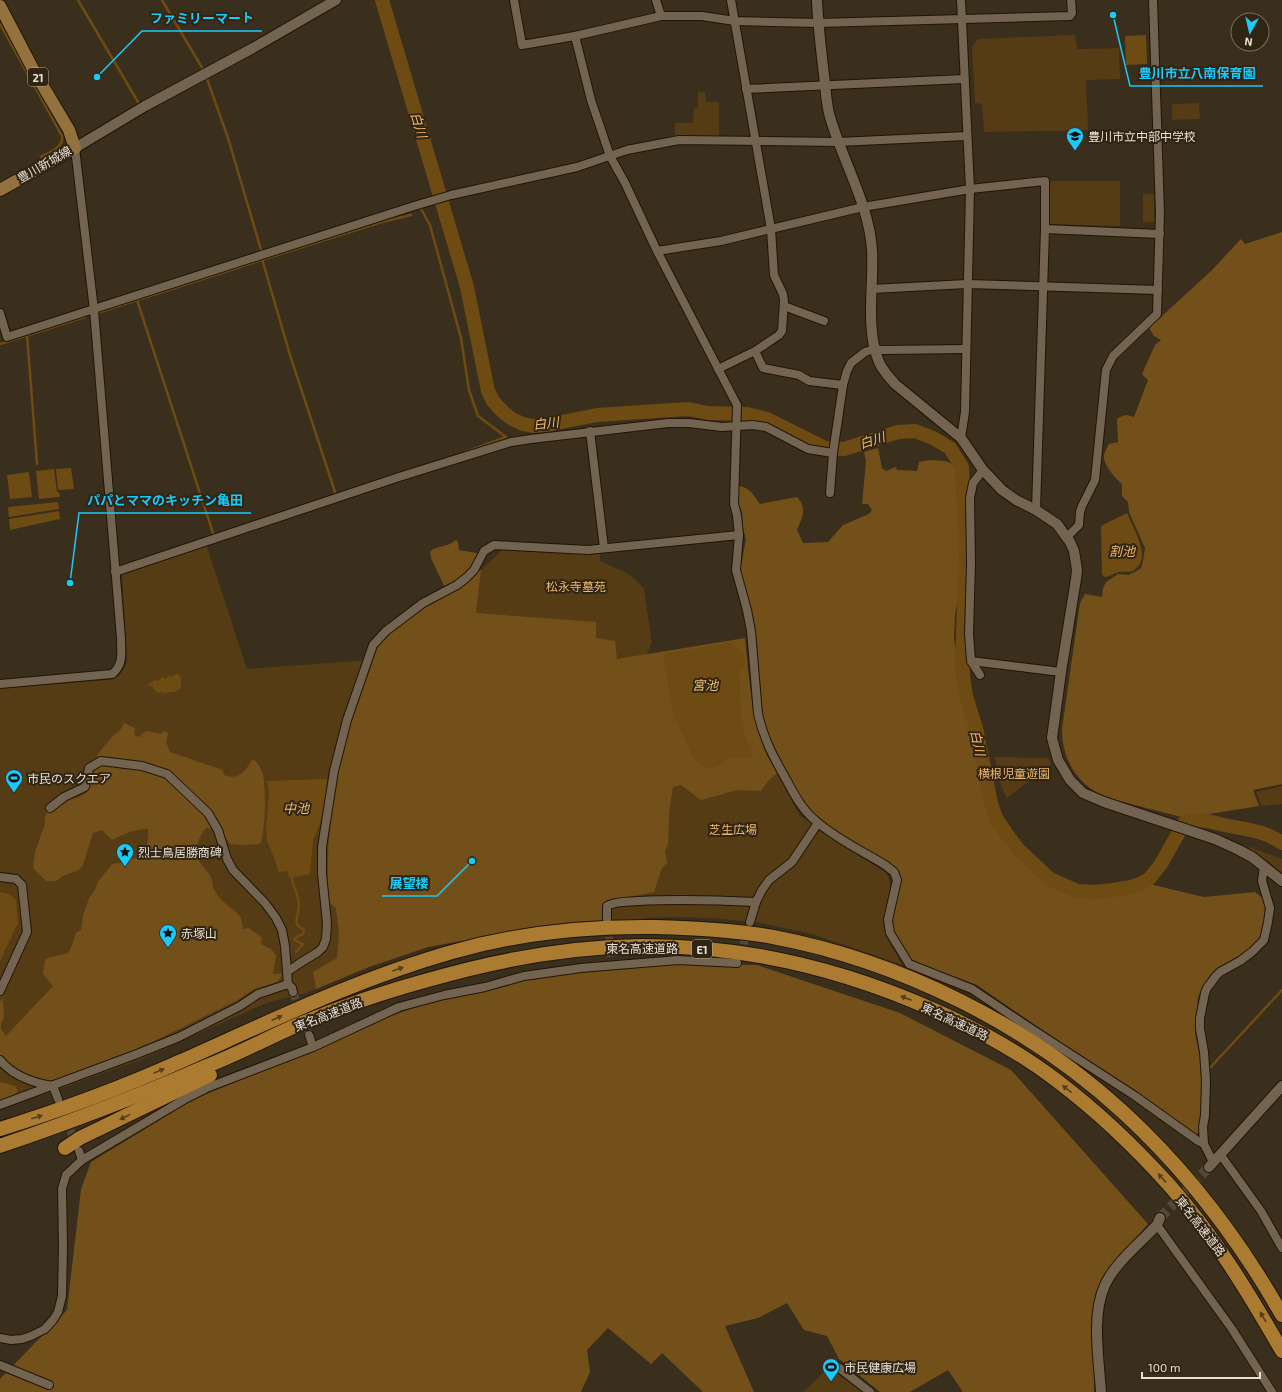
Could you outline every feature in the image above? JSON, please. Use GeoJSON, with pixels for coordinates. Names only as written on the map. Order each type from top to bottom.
{"type":"FeatureCollection","features":[{"type":"Feature","properties":{"kind":"highway","name":"東名高速道路"},"geometry":{"type":"LineString","coordinates":[[0,1129],[71,1106],[124,1086],[372,978],[456,951],[508,938],[559,931],[621,926],[680,927],[748,933],[774,937],[812,946],[893,971],[967,1004],[1033,1042],[1064,1064],[1125,1113],[1184,1174],[1230,1233],[1282,1315]]}},
{"type":"Feature","properties":{"kind":"highway","name":"東名高速道路"},"geometry":{"type":"LineString","coordinates":[[0,1146],[66,1124],[130,1099],[211,1065],[296,1026],[394,990],[475,967],[531,956],[589,949],[640,946],[691,948],[778,959],[866,983],[910,1000],[991,1038],[1054,1079],[1111,1125],[1142,1155],[1171,1187],[1216,1243],[1241,1280],[1282,1351]]}},
{"type":"Feature","properties":{"kind":"highway"},"geometry":{"type":"LineString","coordinates":[[65,1148],[80,1138],[241,1059],[271,1043],[296,1026]]}},
{"type":"Feature","properties":{"kind":"main road","name":"豊川新城線"},"geometry":{"type":"LineString","coordinates":[[0,6],[34,71],[69,130],[75,148],[0,190]]}},
{"type":"Feature","properties":{"kind":"street"},"geometry":{"type":"LineString","coordinates":[[0,684],[112,674],[116,671],[121,660],[121,638],[94,310],[75,148],[145,106],[253,48],[336,0]]}},
{"type":"Feature","properties":{"kind":"street"},"geometry":{"type":"LineString","coordinates":[[514,0],[522,45],[576,36],[661,16],[702,16],[735,21],[818,23],[1070,16],[1072,13],[1071,0]]}},
{"type":"Feature","properties":{"kind":"street"},"geometry":{"type":"LineString","coordinates":[[656,0],[661,16]]}},
{"type":"Feature","properties":{"kind":"street"},"geometry":{"type":"LineString","coordinates":[[718,369],[755,351],[779,335],[782,331],[784,306],[783,294],[774,275],[771,229],[731,0]]}},
{"type":"Feature","properties":{"kind":"street"},"geometry":{"type":"LineString","coordinates":[[817,0],[826,98],[830,117],[863,208],[872,250],[873,340],[874,349],[880,363],[886,375],[895,384],[961,438],[983,470],[1002,490],[1057,524],[1074,551],[1077,570],[1052,738],[1058,760],[1070,780],[1083,793],[1104,802],[1191,831],[1240,850],[1264,866],[1282,881]]}},
{"type":"Feature","properties":{"kind":"street"},"geometry":{"type":"LineString","coordinates":[[961,0],[970,189],[965,412],[961,438]]}},
{"type":"Feature","properties":{"kind":"street"},"geometry":{"type":"LineString","coordinates":[[1066,537],[1080,525],[1080,512],[1082,506],[1095,480],[1106,370],[1113,356],[1157,314],[1160,234],[1153,0]]}},
{"type":"Feature","properties":{"kind":"street"},"geometry":{"type":"LineString","coordinates":[[576,36],[591,100],[610,156],[737,405],[734,504],[737,515],[739,535],[736,570],[751,631],[758,714],[766,742],[776,764],[806,813],[818,823],[894,872],[897,880],[888,920],[890,934],[909,964],[972,989],[1135,1096],[1204,1144]]}},
{"type":"Feature","properties":{"kind":"street"},"geometry":{"type":"LineString","coordinates":[[746,89],[964,79]]}},
{"type":"Feature","properties":{"kind":"street"},"geometry":{"type":"LineString","coordinates":[[0,313],[7,337],[448,196],[577,167],[627,150],[679,140],[838,142],[967,136]]}},
{"type":"Feature","properties":{"kind":"street"},"geometry":{"type":"LineString","coordinates":[[657,250],[721,241],[863,208],[970,189],[1045,181],[1044,286],[1036,510]]}},
{"type":"Feature","properties":{"kind":"street"},"geometry":{"type":"LineString","coordinates":[[1045,230],[1160,234]]}},
{"type":"Feature","properties":{"kind":"street"},"geometry":{"type":"LineString","coordinates":[[872,289],[967,284],[1158,290]]}},
{"type":"Feature","properties":{"kind":"street"},"geometry":{"type":"LineString","coordinates":[[784,306],[824,322]]}},
{"type":"Feature","properties":{"kind":"street"},"geometry":{"type":"LineString","coordinates":[[830,493],[843,385],[851,363],[865,352],[874,349],[966,349]]}},
{"type":"Feature","properties":{"kind":"street"},"geometry":{"type":"LineString","coordinates":[[755,351],[763,368],[799,375],[809,381],[843,385]]}},
{"type":"Feature","properties":{"kind":"street"},"geometry":{"type":"LineString","coordinates":[[115,572],[341,496],[511,442],[590,431],[668,423],[689,423],[722,427],[753,425],[766,427],[808,449],[834,453]]}},
{"type":"Feature","properties":{"kind":"street"},"geometry":{"type":"LineString","coordinates":[[590,431],[604,548]]}},
{"type":"Feature","properties":{"kind":"street"},"geometry":{"type":"LineString","coordinates":[[980,675],[972,661],[969,634],[971,563],[970,498],[973,483],[983,470]]}},
{"type":"Feature","properties":{"kind":"street"},"geometry":{"type":"LineString","coordinates":[[287,972],[318,952],[323,947],[326,939],[327,923],[322,874],[322,847],[334,770],[347,720],[373,645],[386,631],[423,603],[466,578],[474,570],[484,552],[488,548],[494,546],[588,550],[739,535]]}},
{"type":"Feature","properties":{"kind":"street"},"geometry":{"type":"LineString","coordinates":[[972,661],[1061,672]]}},
{"type":"Feature","properties":{"kind":"street"},"geometry":{"type":"LineString","coordinates":[[50,808],[64,797],[85,787],[89,768],[102,761],[142,766],[167,774],[208,813],[218,830],[227,859],[233,870],[276,918],[282,930],[288,984],[292,988],[293,992]]}},
{"type":"Feature","properties":{"kind":"street"},"geometry":{"type":"LineString","coordinates":[[750,922],[756,902],[762,890],[769,880],[792,862],[818,823]]}},
{"type":"Feature","properties":{"kind":"street"},"geometry":{"type":"LineString","coordinates":[[1264,866],[1262,881],[1270,908],[1264,940],[1246,956],[1220,972],[1207,988],[1205,993],[1200,1024],[1206,1081],[1205,1115],[1203,1127],[1204,1144],[1211,1164],[1282,1086]]}},
{"type":"Feature","properties":{"kind":"street"},"geometry":{"type":"LineString","coordinates":[[0,877],[16,879],[22,885],[27,932],[0,991]]}},
{"type":"Feature","properties":{"kind":"street"},"geometry":{"type":"LineString","coordinates":[[607,919],[607,906],[621,902],[671,899],[756,902]]}},
{"type":"Feature","properties":{"kind":"street"},"geometry":{"type":"LineString","coordinates":[[0,1338],[22,1340],[31,1336],[45,1328],[58,1312],[62,1296],[62,1198],[63,1182],[66,1175],[82,1160],[185,1099],[209,1087],[313,1047],[399,1007],[444,995],[484,987],[524,976],[612,962],[678,960],[737,963]]}},
{"type":"Feature","properties":{"kind":"street"},"geometry":{"type":"LineString","coordinates":[[0,1105],[179,1037],[240,1006],[258,994],[288,984]]}},
{"type":"Feature","properties":{"kind":"street"},"geometry":{"type":"LineString","coordinates":[[309,1035],[313,1047]]}},
{"type":"Feature","properties":{"kind":"street"},"geometry":{"type":"LineString","coordinates":[[0,1060],[11,1070],[27,1079],[38,1084],[53,1086]]}},
{"type":"Feature","properties":{"kind":"street"},"geometry":{"type":"LineString","coordinates":[[53,1086],[58,1099]]}},
{"type":"Feature","properties":{"kind":"street"},"geometry":{"type":"LineString","coordinates":[[79,1151],[82,1160]]}},
{"type":"Feature","properties":{"kind":"street"},"geometry":{"type":"LineString","coordinates":[[1220,1154],[1261,1211],[1282,1248]]}},
{"type":"Feature","properties":{"kind":"street"},"geometry":{"type":"LineString","coordinates":[[1100,1392],[1097,1325],[1099,1304],[1104,1286],[1121,1262],[1159,1222],[1272,1392]]}},
{"type":"Feature","properties":{"kind":"street"},"geometry":{"type":"LineString","coordinates":[[0,1365],[50,1385]]}},
{"type":"Feature","properties":{"kind":"street"},"geometry":{"type":"LineString","coordinates":[[838,1367],[870,1392]]}},
{"type":"Feature","properties":{"kind":"green space"},"geometry":{"type":"Polygon","coordinates":[[[1075,35],[1077,49],[1119,48],[1120,79],[1086,80],[1088,130],[984,132],[982,104],[975,103],[972,47],[978,39],[1075,35]]]}},
{"type":"Feature","properties":{"kind":"green space"},"geometry":{"type":"Polygon","coordinates":[[[698,92],[705,92],[706,102],[719,102],[719,138],[675,138],[675,123],[693,123],[694,108],[698,107],[698,92]]]}},
{"type":"Feature","properties":{"kind":"green space"},"geometry":{"type":"Polygon","coordinates":[[[1199,103],[1200,119],[1172,120],[1172,104],[1199,103]]]}},
{"type":"Feature","properties":{"kind":"green space"},"geometry":{"type":"Polygon","coordinates":[[[1049,181],[1120,181],[1120,226],[1049,224],[1049,181]]]}},
{"type":"Feature","properties":{"kind":"green space"},"geometry":{"type":"Polygon","coordinates":[[[1143,194],[1154,194],[1154,222],[1143,222],[1143,194]]]}},
{"type":"Feature","properties":{"kind":"green space"},"geometry":{"type":"Polygon","coordinates":[[[206,544],[247,669],[369,660],[476,571],[481,570],[503,549],[598,552],[600,554],[600,561],[627,573],[644,589],[652,643],[647,654],[753,705],[765,751],[800,816],[817,829],[885,872],[889,879],[890,889],[883,923],[886,937],[903,965],[812,934],[761,923],[712,918],[648,918],[623,922],[494,935],[428,947],[369,967],[306,993],[266,1003],[142,1059],[43,1095],[0,1108],[0,688],[110,680],[117,677],[125,667],[127,660],[122,574],[126,571],[206,544]]]}},
{"type":"Feature","properties":{"kind":"green space","name":"横根児童遊園"},"geometry":{"type":"Polygon","coordinates":[[[995,757],[1048,758],[1051,764],[1007,798],[1000,783],[995,757]]]}},
{"type":"Feature","properties":{"kind":"green space"},"geometry":{"type":"Polygon","coordinates":[[[1282,786],[1282,804],[1261,806],[1256,792],[1282,786]]]}},
{"type":"Feature","properties":{"kind":"green space"},"geometry":{"type":"Polygon","coordinates":[[[1250,847],[1282,859],[1282,873],[1268,861],[1248,848],[1250,847]]]}},
{"type":"Feature","properties":{"kind":"green space","name":"市民健康広場"},"geometry":{"type":"Polygon","coordinates":[[[835,1372],[862,1392],[803,1392],[823,1373],[835,1372]]]}},
{"type":"Feature","properties":{"kind":"shaded area"},"geometry":{"type":"Polygon","coordinates":[[[1282,232],[1282,784],[1253,790],[1259,806],[1185,818],[1104,797],[1086,785],[1079,778],[1068,760],[1065,751],[1062,729],[1080,603],[1085,594],[1102,597],[1103,588],[1106,582],[1118,574],[1128,575],[1141,568],[1145,548],[1129,512],[1128,502],[1122,496],[1122,484],[1109,470],[1104,459],[1104,455],[1109,444],[1118,442],[1117,419],[1125,415],[1134,417],[1148,380],[1142,374],[1155,345],[1161,340],[1154,336],[1149,328],[1211,271],[1241,239],[1245,244],[1282,232]]]}},
{"type":"Feature","properties":{"kind":"shaded area"},"geometry":{"type":"Polygon","coordinates":[[[878,448],[882,468],[886,471],[896,467],[897,470],[917,471],[919,462],[930,460],[945,461],[958,468],[964,551],[963,573],[955,615],[954,639],[961,682],[974,730],[992,821],[1013,848],[1050,881],[1077,893],[1113,891],[1131,888],[1145,883],[1204,897],[1255,892],[1265,900],[1267,908],[1264,931],[1258,942],[1238,958],[1210,975],[1198,997],[1195,1033],[1200,1057],[1203,1088],[1200,1131],[1195,1135],[977,985],[913,962],[896,938],[890,922],[899,882],[895,867],[828,826],[804,806],[789,783],[769,738],[761,710],[740,571],[746,539],[743,529],[742,512],[737,502],[738,486],[746,488],[760,504],[797,497],[803,509],[802,517],[797,530],[803,543],[828,542],[843,525],[869,514],[872,510],[868,504],[862,504],[866,461],[864,452],[878,448]]]}},
{"type":"Feature","properties":{"kind":"shaded area"},"geometry":{"type":"Polygon","coordinates":[[[456,540],[458,542],[459,550],[477,553],[477,571],[481,570],[476,613],[596,622],[596,638],[615,641],[617,659],[745,638],[751,695],[760,738],[766,754],[777,773],[768,781],[761,791],[737,790],[701,800],[681,785],[673,787],[669,813],[668,844],[665,851],[667,863],[662,868],[654,892],[607,901],[603,910],[604,924],[494,935],[428,947],[369,967],[316,989],[313,972],[337,958],[339,933],[336,908],[328,901],[328,854],[335,784],[351,716],[375,649],[381,640],[445,588],[431,558],[430,552],[433,549],[450,544],[456,540]]]}},
{"type":"Feature","properties":{"kind":"shaded area"},"geometry":{"type":"Polygon","coordinates":[[[124,723],[135,728],[134,735],[139,737],[144,732],[160,734],[165,731],[168,733],[166,742],[170,752],[223,770],[224,775],[229,777],[238,776],[247,768],[252,760],[256,761],[261,769],[265,790],[265,810],[260,844],[230,844],[222,833],[206,828],[197,844],[197,853],[200,863],[208,872],[212,880],[215,891],[228,906],[239,915],[243,929],[249,928],[262,938],[261,944],[271,949],[276,955],[273,974],[283,974],[277,982],[254,989],[236,1001],[134,1051],[53,1081],[39,1080],[15,1070],[0,1057],[0,1002],[4,997],[4,1018],[1,1023],[1,1029],[6,1036],[53,986],[43,974],[45,960],[68,953],[76,933],[81,930],[83,916],[89,898],[95,890],[98,882],[112,864],[126,862],[131,858],[140,859],[147,845],[148,829],[134,831],[112,840],[102,830],[93,833],[83,865],[79,870],[63,876],[56,881],[46,881],[33,868],[35,852],[45,824],[45,817],[47,813],[64,801],[79,797],[86,793],[93,775],[98,754],[111,738],[121,729],[124,723]]]}},
{"type":"Feature","properties":{"kind":"shaded area"},"geometry":{"type":"Polygon","coordinates":[[[648,965],[757,965],[900,1013],[1011,1070],[1148,1224],[1111,1268],[1099,1287],[1096,1295],[1092,1314],[1094,1392],[963,1392],[948,1370],[910,1392],[880,1392],[839,1359],[827,1336],[804,1330],[787,1303],[758,1318],[725,1326],[754,1392],[703,1392],[662,1353],[651,1364],[608,1328],[587,1350],[590,1372],[581,1392],[0,1392],[0,1379],[67,1310],[81,1189],[91,1162],[196,1098],[313,1051],[388,1017],[435,1000],[526,979],[581,971],[648,965]]]}},
{"type":"Feature","properties":{"kind":"shaded area"},"geometry":{"type":"Polygon","coordinates":[[[0,1082],[15,1086],[18,1091],[15,1095],[0,1100],[0,1082]]]}},
{"type":"Feature","properties":{"kind":"water"},"geometry":{"type":"Polygon","coordinates":[[[1146,35],[1147,64],[1126,65],[1125,36],[1146,35]]]}},
{"type":"Feature","properties":{"kind":"water"},"geometry":{"type":"Polygon","coordinates":[[[71,468],[74,489],[58,490],[56,469],[71,468]]]}},
{"type":"Feature","properties":{"kind":"water"},"geometry":{"type":"Polygon","coordinates":[[[54,469],[57,492],[59,492],[60,497],[39,499],[36,471],[54,469]]]}},
{"type":"Feature","properties":{"kind":"water"},"geometry":{"type":"Polygon","coordinates":[[[29,472],[32,497],[10,499],[7,475],[29,472]]]}},
{"type":"Feature","properties":{"kind":"water"},"geometry":{"type":"Polygon","coordinates":[[[58,502],[59,509],[9,517],[8,507],[58,502]]]}},
{"type":"Feature","properties":{"kind":"water"},"geometry":{"type":"Polygon","coordinates":[[[59,511],[60,519],[10,530],[9,519],[59,511]]]}},
{"type":"Feature","properties":{"kind":"water","name":"割池"},"geometry":{"type":"Polygon","coordinates":[[[1127,513],[1140,543],[1142,559],[1139,565],[1132,571],[1119,572],[1104,577],[1102,574],[1101,526],[1127,513]]]}},
{"type":"Feature","properties":{"kind":"water","name":"宮池"},"geometry":{"type":"Polygon","coordinates":[[[730,642],[740,650],[745,659],[739,675],[741,716],[744,733],[753,756],[750,758],[735,757],[728,759],[713,768],[704,767],[695,761],[673,713],[664,662],[664,654],[730,642]]]}},
{"type":"Feature","properties":{"kind":"water"},"geometry":{"type":"Polygon","coordinates":[[[177,673],[181,678],[181,688],[174,692],[164,694],[162,692],[157,693],[152,686],[146,686],[155,680],[157,681],[163,677],[165,679],[170,675],[172,677],[177,673]]]}},
{"type":"Feature","properties":{"kind":"water","name":"中池"},"geometry":{"type":"Polygon","coordinates":[[[327,779],[324,813],[313,841],[310,874],[289,878],[288,871],[278,872],[276,862],[267,841],[266,828],[269,793],[267,781],[327,779]]]}},
{"type":"Feature","properties":{"kind":"water"},"geometry":{"type":"Polygon","coordinates":[[[0,892],[9,894],[16,900],[18,924],[0,961],[0,892]]]}},
{"type":"Feature","properties":{"kind":"waterway"},"geometry":{"type":"LineString","coordinates":[[78,0],[138,102]]}},
{"type":"Feature","properties":{"kind":"waterway"},"geometry":{"type":"LineString","coordinates":[[162,0],[204,71]]}},
{"type":"Feature","properties":{"kind":"waterway","name":"白川"},"geometry":{"type":"LineString","coordinates":[[382,0],[467,287],[488,391],[493,401],[503,412],[512,419],[523,424],[533,426],[546,425],[597,415],[688,409],[708,413],[747,414],[767,419],[825,448],[844,449],[898,432],[915,431],[933,438],[950,448],[962,467],[966,552],[962,659],[963,676],[966,696],[976,728],[991,803],[996,818],[1018,849],[1050,879],[1077,891],[1095,892],[1131,887],[1149,879],[1161,864],[1184,823],[1190,821],[1206,821],[1257,832],[1276,839],[1282,843]]}},
{"type":"Feature","properties":{"kind":"waterway"},"geometry":{"type":"LineString","coordinates":[[0,24],[62,136],[59,146],[41,157]]}},
{"type":"Feature","properties":{"kind":"waterway"},"geometry":{"type":"LineString","coordinates":[[206,76],[228,138],[262,253]]}},
{"type":"Feature","properties":{"kind":"waterway"},"geometry":{"type":"LineString","coordinates":[[421,209],[430,225],[461,338],[469,390],[478,416],[506,437],[463,453]]}},
{"type":"Feature","properties":{"kind":"waterway"},"geometry":{"type":"LineString","coordinates":[[100,312],[382,222],[411,215]]}},
{"type":"Feature","properties":{"kind":"waterway"},"geometry":{"type":"LineString","coordinates":[[262,259],[290,355],[335,492]]}},
{"type":"Feature","properties":{"kind":"waterway"},"geometry":{"type":"LineString","coordinates":[[137,300],[213,533]]}},
{"type":"Feature","properties":{"kind":"waterway"},"geometry":{"type":"LineString","coordinates":[[0,344],[85,317]]}},
{"type":"Feature","properties":{"kind":"waterway"},"geometry":{"type":"LineString","coordinates":[[27,335],[37,464]]}},
{"type":"Feature","properties":{"kind":"waterway"},"geometry":{"type":"LineString","coordinates":[[292,878],[299,901],[297,924],[304,930],[303,934],[294,939],[303,944],[296,952]]}},
{"type":"Feature","properties":{"kind":"waterway"},"geometry":{"type":"LineString","coordinates":[[1208,1070],[1282,990]]}},
{"type":"Feature","properties":{"kind":"tunnel"},"geometry":{"type":"LineString","coordinates":[[740,956],[750,922]]}},
{"type":"Feature","properties":{"kind":"tunnel"},"geometry":{"type":"LineString","coordinates":[[608,925],[611,960]]}},
{"type":"Feature","properties":{"kind":"tunnel"},"geometry":{"type":"LineString","coordinates":[[293,992],[309,1035]]}},
{"type":"Feature","properties":{"kind":"tunnel"},"geometry":{"type":"LineString","coordinates":[[66,1119],[76,1145]]}},
{"type":"Feature","properties":{"kind":"tunnel"},"geometry":{"type":"LineString","coordinates":[[1160,1218],[1209,1167]]}},
{"type":"Feature","properties":{"kind":"place","name":"豊川市立八南保育園"},"geometry":{"type":"Point","coordinates":[1113,15]}},
{"type":"Feature","properties":{"kind":"place","name":"ファミリーマート"},"geometry":{"type":"Point","coordinates":[97,77]}},
{"type":"Feature","properties":{"kind":"place","name":"豊川市立中部中学校"},"geometry":{"type":"Point","coordinates":[1075,151]}},
{"type":"Feature","properties":{"kind":"place","name":"パパとママのキッチン亀田"},"geometry":{"type":"Point","coordinates":[70,583]}},
{"type":"Feature","properties":{"kind":"place","name":"市民のスクエア"},"geometry":{"type":"Point","coordinates":[14,793]}},
{"type":"Feature","properties":{"kind":"place","name":"展望楼"},"geometry":{"type":"Point","coordinates":[472,861]}},
{"type":"Feature","properties":{"kind":"place","name":"烈士鳥居勝商碑"},"geometry":{"type":"Point","coordinates":[125,867]}},
{"type":"Feature","properties":{"kind":"place","name":"赤塚山"},"geometry":{"type":"Point","coordinates":[168,948]}},
{"type":"Feature","properties":{"kind":"place","name":"市民健康広場"},"geometry":{"type":"Point","coordinates":[831,1382]}},
{"type":"Feature","properties":{"kind":"park label","name":"松永寺墓苑"},"geometry":{"type":"Point","coordinates":[576,586]}},
{"type":"Feature","properties":{"kind":"park label","name":"芝生広場"},"geometry":{"type":"Point","coordinates":[733,829]}}]}
